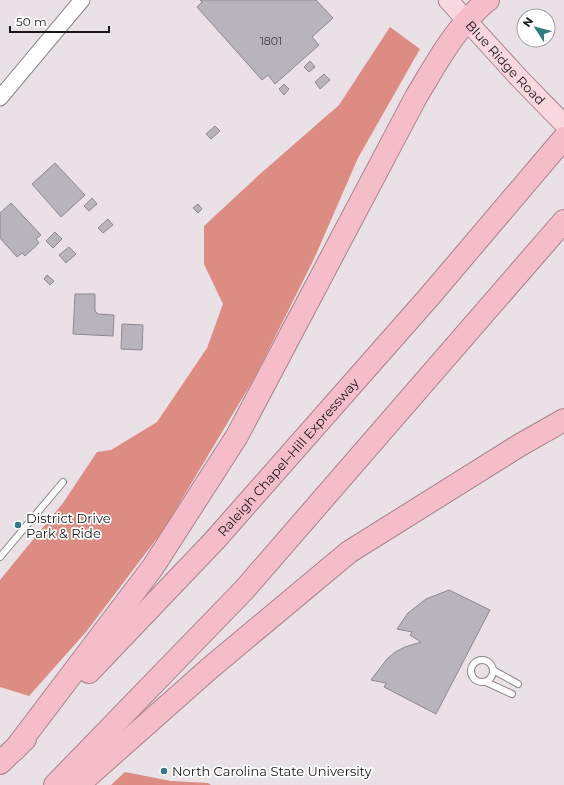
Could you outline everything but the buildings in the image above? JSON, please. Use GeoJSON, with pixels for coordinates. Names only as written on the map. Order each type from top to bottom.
{"type":"FeatureCollection","features":[{"type":"Feature","properties":{"kind":"highway"},"geometry":{"type":"LineString","coordinates":[[15,749],[153,567],[237,436],[416,97],[448,44],[467,21],[488,0]]}},
{"type":"Feature","properties":{"kind":"highway","name":"Raleigh Chapel–Hill Expressway"},"geometry":{"type":"LineString","coordinates":[[0,764],[214,541],[429,297],[564,138]]}},
{"type":"Feature","properties":{"kind":"highway"},"geometry":{"type":"LineString","coordinates":[[55,785],[244,590],[564,221]]}},
{"type":"Feature","properties":{"kind":"highway"},"geometry":{"type":"LineString","coordinates":[[78,785],[210,668],[349,552],[520,445],[564,420]]}},
{"type":"Feature","properties":{"kind":"main road","name":"Blue Ridge Road"},"geometry":{"type":"LineString","coordinates":[[448,0],[520,79],[564,124]]}},
{"type":"Feature","properties":{"kind":"street"},"geometry":{"type":"LineString","coordinates":[[0,98],[82,0]]}},
{"type":"Feature","properties":{"kind":"lane"},"geometry":{"type":"LineString","coordinates":[[0,557],[63,482]]}},
{"type":"Feature","properties":{"kind":"lane"},"geometry":{"type":"LineString","coordinates":[[486,682],[492,677],[492,666],[486,661],[479,660],[473,664],[470,671],[473,678],[479,682],[486,682],[512,694]]}},
{"type":"Feature","properties":{"kind":"lane"},"geometry":{"type":"LineString","coordinates":[[493,670],[518,684]]}},
{"type":"Feature","properties":{"kind":"shaded area"},"geometry":{"type":"Polygon","coordinates":[[[390,27],[420,49],[358,158],[314,259],[255,377],[164,529],[86,632],[29,696],[0,687],[0,580],[63,503],[97,452],[111,450],[157,422],[207,348],[223,304],[204,264],[204,226],[260,174],[339,105],[390,27]]]}},
{"type":"Feature","properties":{"kind":"shaded area"},"geometry":{"type":"Polygon","coordinates":[[[125,772],[171,781],[208,783],[211,785],[111,785],[125,772]]]}},
{"type":"Feature","properties":{"kind":"place","name":"District Drive Park & Ride"},"geometry":{"type":"Point","coordinates":[18,525]}},
{"type":"Feature","properties":{"kind":"place","name":"North Carolina State University"},"geometry":{"type":"Point","coordinates":[164,771]}}]}
